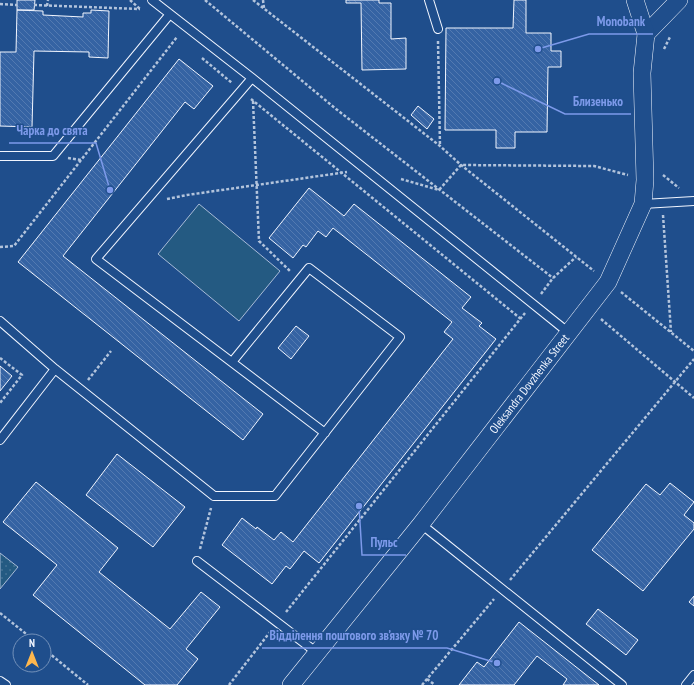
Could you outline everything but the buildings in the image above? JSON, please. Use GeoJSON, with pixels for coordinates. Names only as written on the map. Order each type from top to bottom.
{"type":"FeatureCollection","features":[{"type":"Feature","properties":{"kind":"street","name":"Oleksandra Dovzhenka Street"},"geometry":{"type":"LineString","coordinates":[[291,685],[316,652],[421,524],[608,282],[643,204],[646,180],[642,74],[646,34],[635,0]]}},
{"type":"Feature","properties":{"kind":"street"},"geometry":{"type":"LineString","coordinates":[[646,34],[680,0]]}},
{"type":"Feature","properties":{"kind":"lane"},"geometry":{"type":"LineString","coordinates":[[152,0],[252,78],[569,333]]}},
{"type":"Feature","properties":{"kind":"lane"},"geometry":{"type":"LineString","coordinates":[[429,0],[438,29]]}},
{"type":"Feature","properties":{"kind":"lane"},"geometry":{"type":"LineString","coordinates":[[0,156],[53,156],[170,14]]}},
{"type":"Feature","properties":{"kind":"lane"},"geometry":{"type":"LineString","coordinates":[[252,78],[96,259],[325,433]]}},
{"type":"Feature","properties":{"kind":"lane"},"geometry":{"type":"LineString","coordinates":[[643,204],[694,201]]}},
{"type":"Feature","properties":{"kind":"lane"},"geometry":{"type":"LineString","coordinates":[[0,321],[55,369],[214,496],[275,496],[400,337],[309,268],[232,362]]}},
{"type":"Feature","properties":{"kind":"lane"},"geometry":{"type":"LineString","coordinates":[[0,440],[55,369]]}},
{"type":"Feature","properties":{"kind":"lane"},"geometry":{"type":"LineString","coordinates":[[421,524],[622,685]]}},
{"type":"Feature","properties":{"kind":"lane"},"geometry":{"type":"LineString","coordinates":[[197,561],[316,652]]}},
{"type":"Feature","properties":{"kind":"lane"},"geometry":{"type":"LineString","coordinates":[[686,685],[694,675]]}},
{"type":"Feature","properties":{"kind":"lane"},"geometry":{"type":"LineString","coordinates":[[0,680],[6,685]]}},
{"type":"Feature","properties":{"kind":"path"},"geometry":{"type":"LineString","coordinates":[[47,6],[48,0]]}},
{"type":"Feature","properties":{"kind":"path"},"geometry":{"type":"LineString","coordinates":[[204,0],[336,110],[553,278]]}},
{"type":"Feature","properties":{"kind":"path"},"geometry":{"type":"LineString","coordinates":[[253,0],[440,146],[461,165],[599,275]]}},
{"type":"Feature","properties":{"kind":"path"},"geometry":{"type":"LineString","coordinates":[[263,0],[264,8]]}},
{"type":"Feature","properties":{"kind":"path"},"geometry":{"type":"LineString","coordinates":[[0,4],[17,4]]}},
{"type":"Feature","properties":{"kind":"path"},"geometry":{"type":"LineString","coordinates":[[34,5],[140,9]]}},
{"type":"Feature","properties":{"kind":"path"},"geometry":{"type":"LineString","coordinates":[[438,29],[440,146]]}},
{"type":"Feature","properties":{"kind":"path"},"geometry":{"type":"LineString","coordinates":[[661,55],[671,35]]}},
{"type":"Feature","properties":{"kind":"path"},"geometry":{"type":"LineString","coordinates":[[0,247],[14,246],[177,37]]}},
{"type":"Feature","properties":{"kind":"path"},"geometry":{"type":"LineString","coordinates":[[300,280],[259,241],[253,101],[521,319]]}},
{"type":"Feature","properties":{"kind":"path"},"geometry":{"type":"LineString","coordinates":[[439,190],[461,165],[594,166],[646,180],[662,174],[681,190],[662,203],[671,332]]}},
{"type":"Feature","properties":{"kind":"path"},"geometry":{"type":"LineString","coordinates":[[143,204],[187,194],[365,169]]}},
{"type":"Feature","properties":{"kind":"path"},"geometry":{"type":"LineString","coordinates":[[395,177],[439,190]]}},
{"type":"Feature","properties":{"kind":"path"},"geometry":{"type":"LineString","coordinates":[[229,685],[553,278],[576,257]]}},
{"type":"Feature","properties":{"kind":"path"},"geometry":{"type":"LineString","coordinates":[[616,288],[694,351]]}},
{"type":"Feature","properties":{"kind":"path"},"geometry":{"type":"LineString","coordinates":[[600,318],[694,398]]}},
{"type":"Feature","properties":{"kind":"path"},"geometry":{"type":"LineString","coordinates":[[80,389],[111,351]]}},
{"type":"Feature","properties":{"kind":"path"},"geometry":{"type":"LineString","coordinates":[[0,358],[22,374],[0,403]]}},
{"type":"Feature","properties":{"kind":"path"},"geometry":{"type":"LineString","coordinates":[[422,685],[694,359]]}},
{"type":"Feature","properties":{"kind":"path"},"geometry":{"type":"LineString","coordinates":[[197,561],[214,496]]}},
{"type":"Feature","properties":{"kind":"path"},"geometry":{"type":"LineString","coordinates":[[0,612],[25,633]]}},
{"type":"Feature","properties":{"kind":"path"},"geometry":{"type":"LineString","coordinates":[[52,656],[88,685]]}},
{"type":"Feature","properties":{"kind":"path"},"geometry":{"type":"LineString","coordinates":[[427,679],[435,685]]}},
{"type":"Feature","properties":{"kind":"shaded area"},"geometry":{"type":"Polygon","coordinates":[[[199,204],[280,271],[239,321],[158,254],[199,204]]]}},
{"type":"Feature","properties":{"kind":"shaded area"},"geometry":{"type":"Polygon","coordinates":[[[0,553],[18,567],[0,589],[0,553]]]}},
{"type":"Feature","properties":{"kind":"place","name":"Monobank"},"geometry":{"type":"Point","coordinates":[538,49]}},
{"type":"Feature","properties":{"kind":"place","name":"Близенько"},"geometry":{"type":"Point","coordinates":[497,81]}},
{"type":"Feature","properties":{"kind":"place","name":"Чарка до свята"},"geometry":{"type":"Point","coordinates":[110,190]}},
{"type":"Feature","properties":{"kind":"place","name":"Пульс"},"geometry":{"type":"Point","coordinates":[359,506]}},
{"type":"Feature","properties":{"kind":"place","name":"Відділення поштового зв’язку № 70"},"geometry":{"type":"Point","coordinates":[497,663]}}]}
